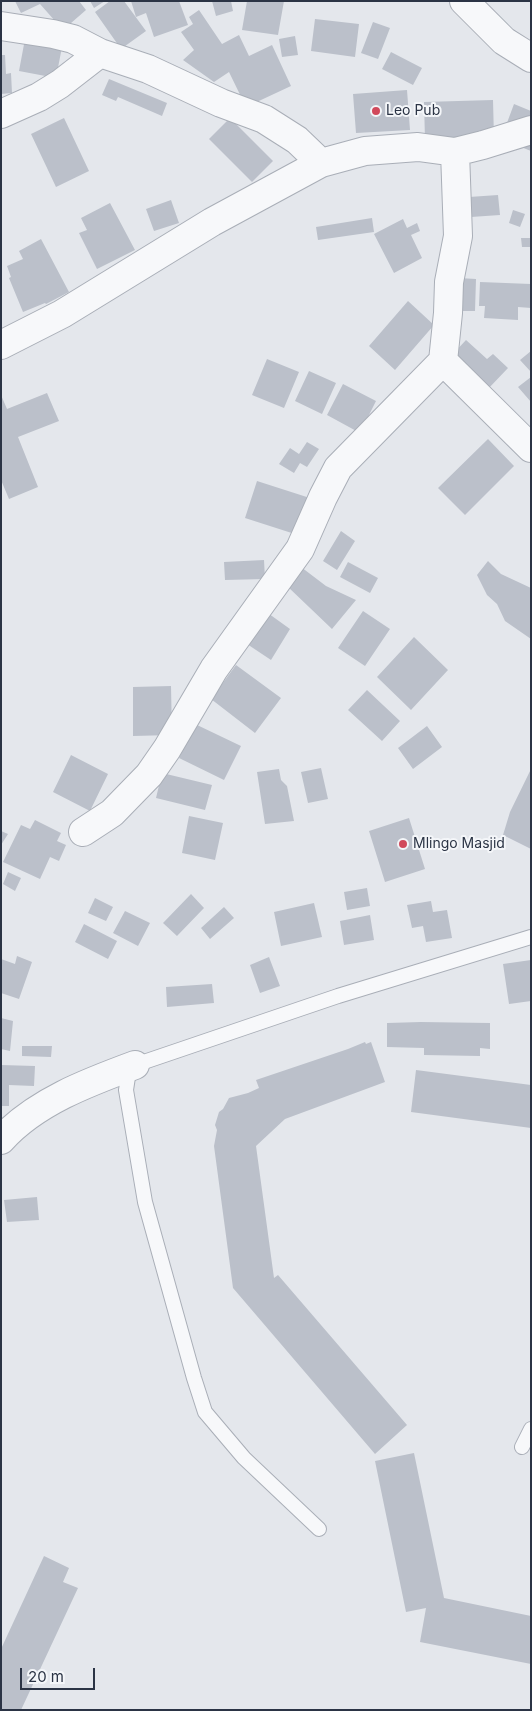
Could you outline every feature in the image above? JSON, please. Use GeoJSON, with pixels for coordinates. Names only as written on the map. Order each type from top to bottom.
{"type":"FeatureCollection","features":[{"type":"Feature","properties":{"kind":"street"},"geometry":{"type":"LineString","coordinates":[[464,1],[504,41],[531,58]]}},
{"type":"Feature","properties":{"kind":"street"},"geometry":{"type":"LineString","coordinates":[[1,26],[73,39],[100,53],[148,69],[221,103],[264,119],[297,140],[321,163]]}},
{"type":"Feature","properties":{"kind":"street"},"geometry":{"type":"LineString","coordinates":[[1,114],[39,97],[60,84],[100,53]]}},
{"type":"Feature","properties":{"kind":"street"},"geometry":{"type":"LineString","coordinates":[[1,345],[62,314],[212,222],[321,163],[365,151],[418,147],[455,152],[531,130]]}},
{"type":"Feature","properties":{"kind":"street"},"geometry":{"type":"LineString","coordinates":[[83,832],[112,813],[149,775],[167,749],[214,669],[300,549],[338,468],[443,361],[449,302],[449,282],[458,236],[455,152]]}},
{"type":"Feature","properties":{"kind":"street"},"geometry":{"type":"LineString","coordinates":[[443,361],[531,448]]}},
{"type":"Feature","properties":{"kind":"street"},"geometry":{"type":"LineString","coordinates":[[1,1140],[27,1116],[86,1083],[135,1064]]}},
{"type":"Feature","properties":{"kind":"lane"},"geometry":{"type":"LineString","coordinates":[[319,1529],[244,1458],[205,1412],[145,1202],[126,1090],[128,1077],[135,1064],[338,996],[531,936]]}},
{"type":"Feature","properties":{"kind":"lane"},"geometry":{"type":"LineString","coordinates":[[522,1447],[531,1429]]}},
{"type":"Feature","properties":{"kind":"building"},"geometry":{"type":"Polygon","coordinates":[[[15,1],[79,1],[86,10],[63,30],[40,4],[21,13],[15,1]]]}},
{"type":"Feature","properties":{"kind":"building"},"geometry":{"type":"Polygon","coordinates":[[[90,1],[105,1],[94,8],[90,1]]]}},
{"type":"Feature","properties":{"kind":"building"},"geometry":{"type":"Polygon","coordinates":[[[110,1],[124,1],[146,31],[121,49],[95,12],[110,1]]]}},
{"type":"Feature","properties":{"kind":"building"},"geometry":{"type":"Polygon","coordinates":[[[131,1],[179,1],[188,25],[154,37],[146,13],[136,17],[131,1]]]}},
{"type":"Feature","properties":{"kind":"building"},"geometry":{"type":"Polygon","coordinates":[[[212,1],[231,1],[233,11],[216,16],[212,1]]]}},
{"type":"Feature","properties":{"kind":"building"},"geometry":{"type":"Polygon","coordinates":[[[247,1],[284,1],[278,35],[242,30],[247,1]]]}},
{"type":"Feature","properties":{"kind":"building"},"geometry":{"type":"Polygon","coordinates":[[[199,10],[222,44],[239,35],[249,56],[272,45],[291,86],[246,107],[229,72],[214,82],[183,60],[194,50],[181,32],[193,24],[189,17],[199,10]]]}},
{"type":"Feature","properties":{"kind":"building"},"geometry":{"type":"Polygon","coordinates":[[[315,19],[359,24],[355,57],[311,51],[315,19]]]}},
{"type":"Feature","properties":{"kind":"building"},"geometry":{"type":"Polygon","coordinates":[[[373,22],[390,28],[378,59],[361,53],[373,22]]]}},
{"type":"Feature","properties":{"kind":"building"},"geometry":{"type":"Polygon","coordinates":[[[295,36],[298,55],[282,57],[279,39],[295,36]]]}},
{"type":"Feature","properties":{"kind":"building"},"geometry":{"type":"Polygon","coordinates":[[[25,39],[62,47],[56,78],[19,71],[25,39]]]}},
{"type":"Feature","properties":{"kind":"building"},"geometry":{"type":"Polygon","coordinates":[[[391,52],[422,68],[413,85],[382,69],[391,52]]]}},
{"type":"Feature","properties":{"kind":"building"},"geometry":{"type":"Polygon","coordinates":[[[1,55],[5,55],[6,74],[11,73],[12,93],[1,94],[1,55]]]}},
{"type":"Feature","properties":{"kind":"building"},"geometry":{"type":"Polygon","coordinates":[[[109,79],[167,103],[162,116],[118,97],[116,101],[102,95],[109,79]]]}},
{"type":"Feature","properties":{"kind":"building"},"geometry":{"type":"Polygon","coordinates":[[[407,90],[410,130],[356,133],[353,94],[407,90]]]}},
{"type":"Feature","properties":{"kind":"building"},"geometry":{"type":"Polygon","coordinates":[[[493,100],[494,138],[425,140],[424,102],[493,100]]]}},
{"type":"Feature","properties":{"kind":"building"},"geometry":{"type":"Polygon","coordinates":[[[514,104],[531,111],[531,151],[501,139],[514,104]]]}},
{"type":"Feature","properties":{"kind":"building"},"geometry":{"type":"Polygon","coordinates":[[[64,118],[89,171],[56,187],[31,134],[64,118]]]}},
{"type":"Feature","properties":{"kind":"building"},"geometry":{"type":"Polygon","coordinates":[[[230,118],[273,161],[252,182],[209,139],[230,118]]]}},
{"type":"Feature","properties":{"kind":"building"},"geometry":{"type":"Polygon","coordinates":[[[498,195],[500,215],[471,217],[469,197],[498,195]]]}},
{"type":"Feature","properties":{"kind":"building"},"geometry":{"type":"Polygon","coordinates":[[[171,200],[179,223],[154,231],[146,209],[171,200]]]}},
{"type":"Feature","properties":{"kind":"building"},"geometry":{"type":"Polygon","coordinates":[[[110,203],[135,250],[97,269],[79,233],[87,230],[81,218],[110,203]]]}},
{"type":"Feature","properties":{"kind":"building"},"geometry":{"type":"Polygon","coordinates":[[[513,210],[525,214],[520,227],[509,223],[513,210]]]}},
{"type":"Feature","properties":{"kind":"building"},"geometry":{"type":"Polygon","coordinates":[[[372,218],[374,232],[318,240],[316,227],[372,218]]]}},
{"type":"Feature","properties":{"kind":"building"},"geometry":{"type":"Polygon","coordinates":[[[403,219],[407,228],[417,223],[420,231],[411,235],[422,258],[394,273],[374,234],[403,219]]]}},
{"type":"Feature","properties":{"kind":"building"},"geometry":{"type":"Polygon","coordinates":[[[521,238],[531,238],[531,247],[522,247],[521,238]]]}},
{"type":"Feature","properties":{"kind":"building"},"geometry":{"type":"Polygon","coordinates":[[[41,239],[69,292],[46,304],[23,312],[9,278],[11,277],[7,266],[23,259],[19,251],[41,239]]]}},
{"type":"Feature","properties":{"kind":"building"},"geometry":{"type":"Polygon","coordinates":[[[459,278],[476,279],[475,311],[459,311],[459,278]]]}},
{"type":"Feature","properties":{"kind":"building"},"geometry":{"type":"Polygon","coordinates":[[[480,282],[531,284],[531,308],[518,307],[518,320],[484,318],[485,306],[479,306],[480,282]]]}},
{"type":"Feature","properties":{"kind":"building"},"geometry":{"type":"Polygon","coordinates":[[[408,301],[434,325],[395,370],[369,346],[408,301]]]}},
{"type":"Feature","properties":{"kind":"building"},"geometry":{"type":"Polygon","coordinates":[[[466,340],[487,359],[493,354],[508,368],[488,389],[453,354],[466,340]]]}},
{"type":"Feature","properties":{"kind":"building"},"geometry":{"type":"Polygon","coordinates":[[[531,351],[531,372],[520,360],[531,351]]]}},
{"type":"Feature","properties":{"kind":"building"},"geometry":{"type":"Polygon","coordinates":[[[267,359],[299,372],[284,408],[252,395],[267,359]]]}},
{"type":"Feature","properties":{"kind":"building"},"geometry":{"type":"Polygon","coordinates":[[[309,371],[336,383],[322,414],[295,401],[309,371]]]}},
{"type":"Feature","properties":{"kind":"building"},"geometry":{"type":"Polygon","coordinates":[[[531,377],[531,402],[518,387],[531,377]]]}},
{"type":"Feature","properties":{"kind":"building"},"geometry":{"type":"Polygon","coordinates":[[[343,384],[376,401],[360,433],[327,415],[343,384]]]}},
{"type":"Feature","properties":{"kind":"building"},"geometry":{"type":"Polygon","coordinates":[[[47,393],[59,421],[18,437],[38,487],[9,499],[1,480],[1,395],[7,409],[47,393]]]}},
{"type":"Feature","properties":{"kind":"building"},"geometry":{"type":"Polygon","coordinates":[[[488,439],[514,466],[465,515],[438,488],[488,439]]]}},
{"type":"Feature","properties":{"kind":"building"},"geometry":{"type":"Polygon","coordinates":[[[307,442],[319,449],[307,467],[300,463],[294,473],[279,464],[290,448],[299,454],[307,442]]]}},
{"type":"Feature","properties":{"kind":"building"},"geometry":{"type":"Polygon","coordinates":[[[257,481],[313,499],[301,536],[245,518],[257,481]]]}},
{"type":"Feature","properties":{"kind":"building"},"geometry":{"type":"Polygon","coordinates":[[[341,531],[355,541],[337,570],[323,561],[341,531]]]}},
{"type":"Feature","properties":{"kind":"building"},"geometry":{"type":"Polygon","coordinates":[[[264,560],[265,579],[225,580],[224,562],[264,560]]]}},
{"type":"Feature","properties":{"kind":"building"},"geometry":{"type":"Polygon","coordinates":[[[488,561],[501,574],[531,588],[531,639],[505,621],[497,604],[487,595],[477,575],[488,561]]]}},
{"type":"Feature","properties":{"kind":"building"},"geometry":{"type":"Polygon","coordinates":[[[348,562],[378,578],[370,593],[340,577],[348,562]]]}},
{"type":"Feature","properties":{"kind":"building"},"geometry":{"type":"Polygon","coordinates":[[[301,567],[326,586],[356,600],[332,629],[287,586],[301,567]]]}},
{"type":"Feature","properties":{"kind":"building"},"geometry":{"type":"Polygon","coordinates":[[[265,611],[290,629],[271,660],[247,644],[265,611]]]}},
{"type":"Feature","properties":{"kind":"building"},"geometry":{"type":"Polygon","coordinates":[[[363,611],[390,629],[365,666],[338,648],[363,611]]]}},
{"type":"Feature","properties":{"kind":"building"},"geometry":{"type":"Polygon","coordinates":[[[414,637],[448,670],[411,710],[377,677],[414,637]]]}},
{"type":"Feature","properties":{"kind":"building"},"geometry":{"type":"Polygon","coordinates":[[[236,665],[281,698],[255,733],[211,699],[236,665]]]}},
{"type":"Feature","properties":{"kind":"building"},"geometry":{"type":"Polygon","coordinates":[[[171,686],[172,735],[133,736],[133,687],[171,686]]]}},
{"type":"Feature","properties":{"kind":"building"},"geometry":{"type":"Polygon","coordinates":[[[367,690],[400,721],[382,741],[348,710],[367,690]]]}},
{"type":"Feature","properties":{"kind":"building"},"geometry":{"type":"Polygon","coordinates":[[[195,724],[241,746],[224,780],[179,758],[195,724]]]}},
{"type":"Feature","properties":{"kind":"building"},"geometry":{"type":"Polygon","coordinates":[[[427,726],[442,747],[413,769],[398,748],[427,726]]]}},
{"type":"Feature","properties":{"kind":"building"},"geometry":{"type":"Polygon","coordinates":[[[71,755],[108,774],[90,811],[53,792],[71,755]]]}},
{"type":"Feature","properties":{"kind":"building"},"geometry":{"type":"Polygon","coordinates":[[[321,768],[328,799],[308,803],[301,772],[321,768]]]}},
{"type":"Feature","properties":{"kind":"building"},"geometry":{"type":"Polygon","coordinates":[[[279,769],[281,780],[287,786],[294,821],[265,824],[257,772],[279,769]]]}},
{"type":"Feature","properties":{"kind":"building"},"geometry":{"type":"Polygon","coordinates":[[[531,769],[531,849],[503,835],[510,812],[531,769]]]}},
{"type":"Feature","properties":{"kind":"building"},"geometry":{"type":"Polygon","coordinates":[[[162,773],[212,785],[205,810],[156,798],[162,773]]]}},
{"type":"Feature","properties":{"kind":"building"},"geometry":{"type":"Polygon","coordinates":[[[189,816],[223,823],[215,860],[182,853],[189,816]]]}},
{"type":"Feature","properties":{"kind":"building"},"geometry":{"type":"Polygon","coordinates":[[[409,818],[425,869],[385,882],[369,831],[409,818]]]}},
{"type":"Feature","properties":{"kind":"building"},"geometry":{"type":"Polygon","coordinates":[[[35,820],[61,833],[57,841],[66,845],[59,861],[50,857],[40,879],[3,862],[21,825],[30,829],[35,820]]]}},
{"type":"Feature","properties":{"kind":"building"},"geometry":{"type":"Polygon","coordinates":[[[1,831],[8,834],[1,845],[1,831]]]}},
{"type":"Feature","properties":{"kind":"building"},"geometry":{"type":"Polygon","coordinates":[[[8,872],[21,878],[15,891],[3,884],[8,872]]]}},
{"type":"Feature","properties":{"kind":"building"},"geometry":{"type":"Polygon","coordinates":[[[367,888],[370,906],[347,910],[344,892],[367,888]]]}},
{"type":"Feature","properties":{"kind":"building"},"geometry":{"type":"Polygon","coordinates":[[[191,894],[204,908],[177,936],[163,923],[191,894]]]}},
{"type":"Feature","properties":{"kind":"building"},"geometry":{"type":"Polygon","coordinates":[[[95,898],[113,907],[106,921],[88,913],[95,898]]]}},
{"type":"Feature","properties":{"kind":"building"},"geometry":{"type":"Polygon","coordinates":[[[431,901],[433,912],[447,910],[452,938],[426,942],[423,926],[412,928],[407,905],[431,901]]]}},
{"type":"Feature","properties":{"kind":"building"},"geometry":{"type":"Polygon","coordinates":[[[314,903],[322,937],[281,946],[274,912],[314,903]]]}},
{"type":"Feature","properties":{"kind":"building"},"geometry":{"type":"Polygon","coordinates":[[[224,907],[234,918],[210,939],[201,928],[224,907]]]}},
{"type":"Feature","properties":{"kind":"building"},"geometry":{"type":"Polygon","coordinates":[[[125,911],[150,923],[138,946],[113,933],[125,911]]]}},
{"type":"Feature","properties":{"kind":"building"},"geometry":{"type":"Polygon","coordinates":[[[370,915],[374,940],[344,945],[340,921],[370,915]]]}},
{"type":"Feature","properties":{"kind":"building"},"geometry":{"type":"Polygon","coordinates":[[[84,924],[117,941],[108,959],[75,942],[84,924]]]}},
{"type":"Feature","properties":{"kind":"building"},"geometry":{"type":"Polygon","coordinates":[[[17,956],[32,962],[19,999],[1,993],[1,959],[15,964],[17,956]]]}},
{"type":"Feature","properties":{"kind":"building"},"geometry":{"type":"Polygon","coordinates":[[[269,957],[280,986],[260,993],[250,965],[269,957]]]}},
{"type":"Feature","properties":{"kind":"building"},"geometry":{"type":"Polygon","coordinates":[[[531,960],[531,1001],[509,1004],[503,964],[531,960]]]}},
{"type":"Feature","properties":{"kind":"building"},"geometry":{"type":"Polygon","coordinates":[[[212,984],[214,1003],[167,1007],[166,987],[212,984]]]}},
{"type":"Feature","properties":{"kind":"building"},"geometry":{"type":"Polygon","coordinates":[[[1,1018],[13,1021],[10,1051],[1,1049],[1,1018]]]}},
{"type":"Feature","properties":{"kind":"building"},"geometry":{"type":"Polygon","coordinates":[[[387,1023],[490,1023],[490,1049],[480,1048],[480,1056],[424,1055],[424,1048],[387,1047],[387,1023]]]}},
{"type":"Feature","properties":{"kind":"building"},"geometry":{"type":"Polygon","coordinates":[[[365,1042],[366,1044],[371,1042],[385,1082],[285,1119],[256,1146],[274,1278],[278,1275],[407,1425],[375,1454],[233,1288],[214,1146],[217,1130],[215,1125],[219,1112],[223,1109],[229,1098],[259,1088],[256,1080],[365,1042]]]}},
{"type":"Feature","properties":{"kind":"building"},"geometry":{"type":"Polygon","coordinates":[[[22,1046],[52,1046],[51,1057],[22,1056],[22,1046]]]}},
{"type":"Feature","properties":{"kind":"building"},"geometry":{"type":"Polygon","coordinates":[[[1,1065],[35,1066],[34,1086],[9,1085],[9,1106],[1,1106],[1,1065]]]}},
{"type":"Feature","properties":{"kind":"building"},"geometry":{"type":"Polygon","coordinates":[[[416,1070],[531,1085],[531,1128],[411,1112],[416,1070]]]}},
{"type":"Feature","properties":{"kind":"building"},"geometry":{"type":"Polygon","coordinates":[[[37,1197],[39,1220],[7,1222],[4,1200],[37,1197]]]}},
{"type":"Feature","properties":{"kind":"building"},"geometry":{"type":"Polygon","coordinates":[[[414,1453],[444,1598],[531,1616],[531,1664],[420,1642],[426,1608],[406,1612],[375,1461],[414,1453]]]}},
{"type":"Feature","properties":{"kind":"building"},"geometry":{"type":"Polygon","coordinates":[[[44,1556],[69,1568],[63,1582],[78,1588],[21,1710],[1,1710],[1,1649],[44,1556]]]}},
{"type":"Feature","properties":{"kind":"place","name":"Leo Pub"},"geometry":{"type":"Point","coordinates":[376,111]}},
{"type":"Feature","properties":{"kind":"place","name":"Mlingo Masjid"},"geometry":{"type":"Point","coordinates":[403,844]}}]}
